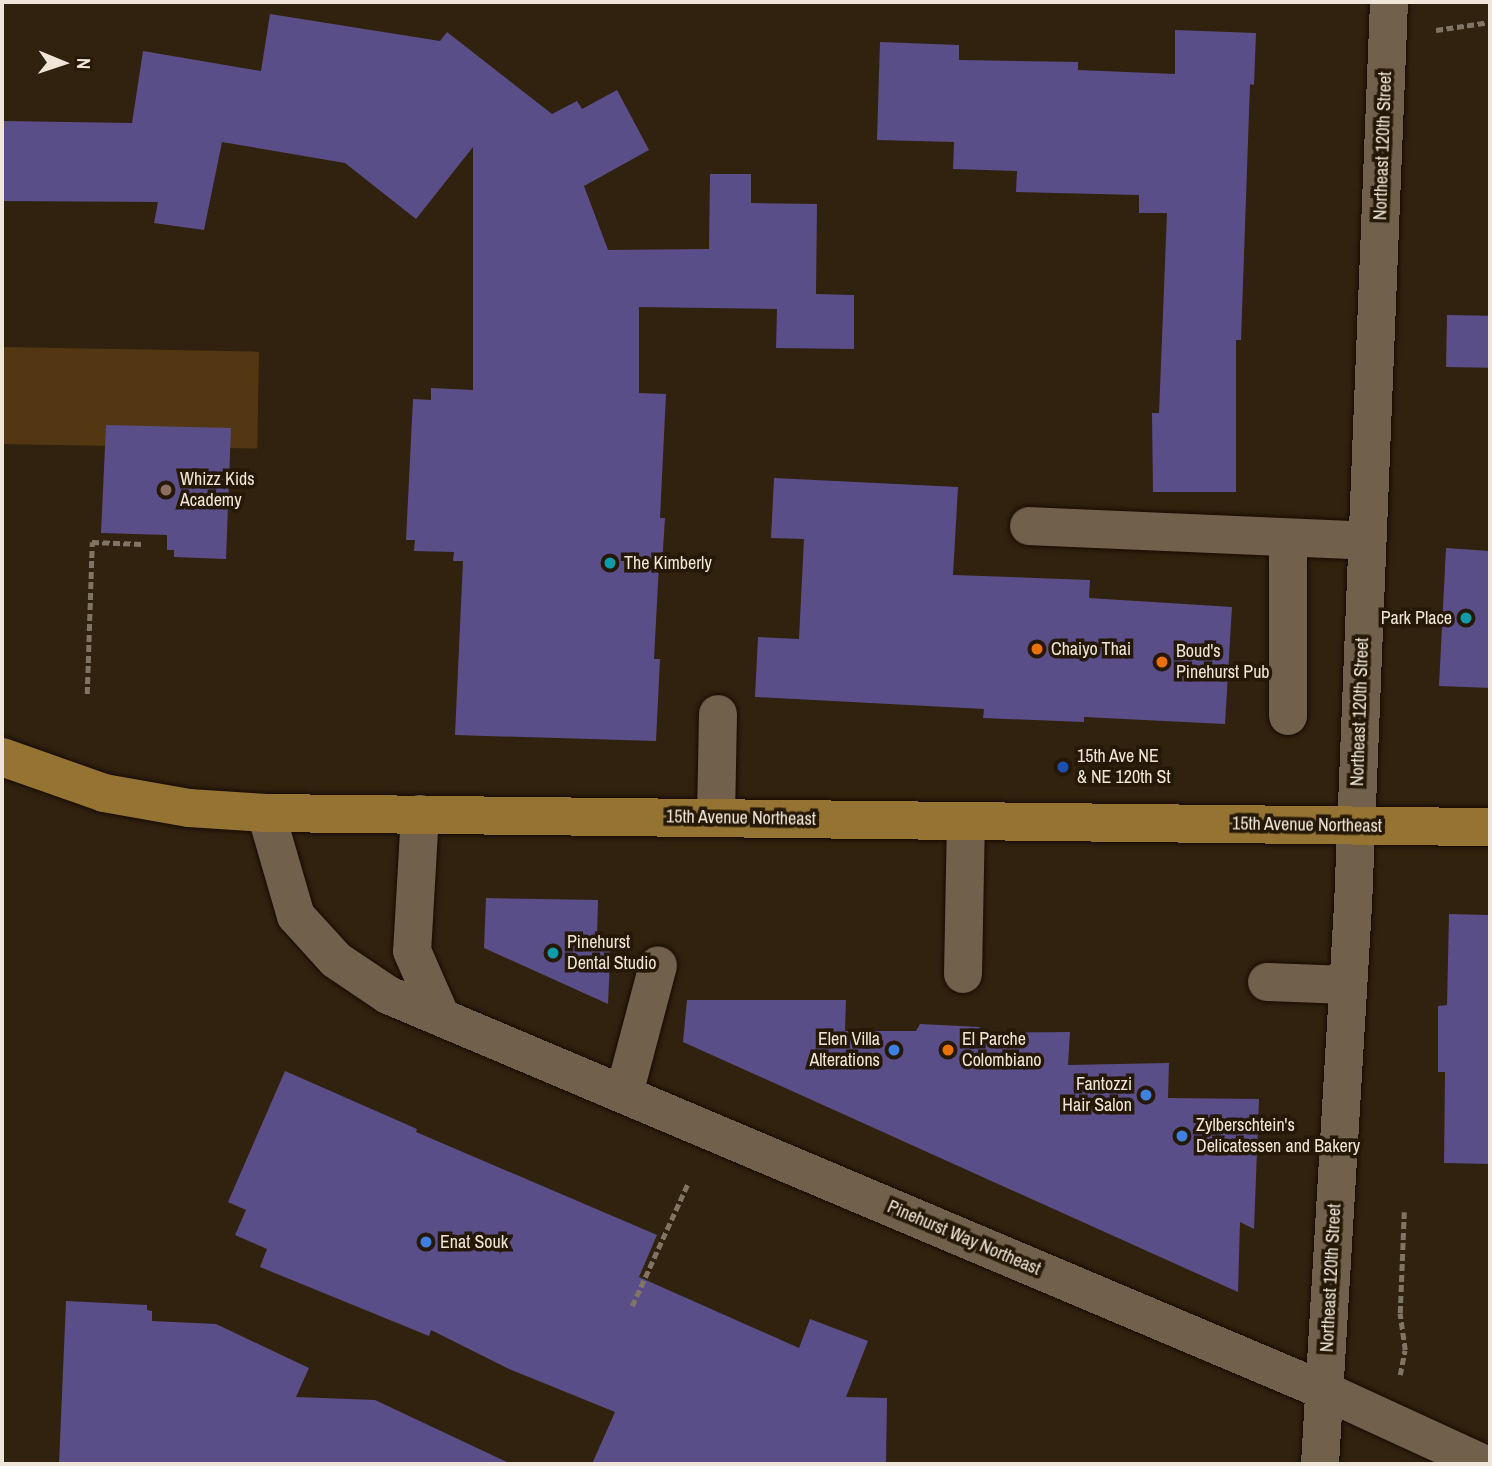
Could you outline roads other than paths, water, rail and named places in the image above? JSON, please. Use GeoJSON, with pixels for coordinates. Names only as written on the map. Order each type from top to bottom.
{"type":"FeatureCollection","features":[{"type":"Feature","properties":{"kind":"main road","name":"15th Avenue Northeast"},"geometry":{"type":"LineString","coordinates":[[7,766],[116,795],[189,808],[266,813],[1490,827]]}},
{"type":"Feature","properties":{"kind":"street","name":"Northeast 120th Street"},"geometry":{"type":"LineString","coordinates":[[1320,1464],[1356,825],[1389,2]]}},
{"type":"Feature","properties":{"kind":"street"},"geometry":{"type":"LineString","coordinates":[[1029,526],[1367,541]]}},
{"type":"Feature","properties":{"kind":"street"},"geometry":{"type":"LineString","coordinates":[[1288,538],[1288,716]]}},
{"type":"Feature","properties":{"kind":"street"},"geometry":{"type":"LineString","coordinates":[[716,818],[718,714]]}},
{"type":"Feature","properties":{"kind":"street","name":"Pinehurst Way Northeast"},"geometry":{"type":"LineString","coordinates":[[266,813],[296,916],[336,960],[388,995],[1325,1391],[1484,1464]]}},
{"type":"Feature","properties":{"kind":"street"},"geometry":{"type":"LineString","coordinates":[[420,814],[412,951],[441,1017]]}},
{"type":"Feature","properties":{"kind":"street"},"geometry":{"type":"LineString","coordinates":[[964,974],[966,821]]}},
{"type":"Feature","properties":{"kind":"street"},"geometry":{"type":"LineString","coordinates":[[624,1094],[658,965]]}},
{"type":"Feature","properties":{"kind":"street"},"geometry":{"type":"LineString","coordinates":[[1267,982],[1348,985]]}},
{"type":"Feature","properties":{"kind":"place","name":"Whizz Kids Academy"},"geometry":{"type":"Point","coordinates":[166,490]}},
{"type":"Feature","properties":{"kind":"place","name":"The Kimberly"},"geometry":{"type":"Point","coordinates":[610,563]}},
{"type":"Feature","properties":{"kind":"place","name":"Park Place"},"geometry":{"type":"Point","coordinates":[1466,618]}},
{"type":"Feature","properties":{"kind":"place","name":"Chaiyo Thai"},"geometry":{"type":"Point","coordinates":[1037,649]}},
{"type":"Feature","properties":{"kind":"place","name":"Boud's Pinehurst Pub"},"geometry":{"type":"Point","coordinates":[1162,662]}},
{"type":"Feature","properties":{"kind":"place","name":"15th Ave NE & NE 120th St"},"geometry":{"type":"Point","coordinates":[1063,767]}},
{"type":"Feature","properties":{"kind":"place","name":"Pinehurst Dental Studio"},"geometry":{"type":"Point","coordinates":[553,953]}},
{"type":"Feature","properties":{"kind":"place","name":"Elen Villa Alterations"},"geometry":{"type":"Point","coordinates":[894,1050]}},
{"type":"Feature","properties":{"kind":"place","name":"El Parche Colombiano"},"geometry":{"type":"Point","coordinates":[948,1050]}},
{"type":"Feature","properties":{"kind":"place","name":"Fantozzi Hair Salon"},"geometry":{"type":"Point","coordinates":[1146,1095]}},
{"type":"Feature","properties":{"kind":"place","name":"Zylberschtein's Delicatessen and Bakery"},"geometry":{"type":"Point","coordinates":[1182,1136]}},
{"type":"Feature","properties":{"kind":"place","name":"Enat Souk"},"geometry":{"type":"Point","coordinates":[426,1242]}}]}
